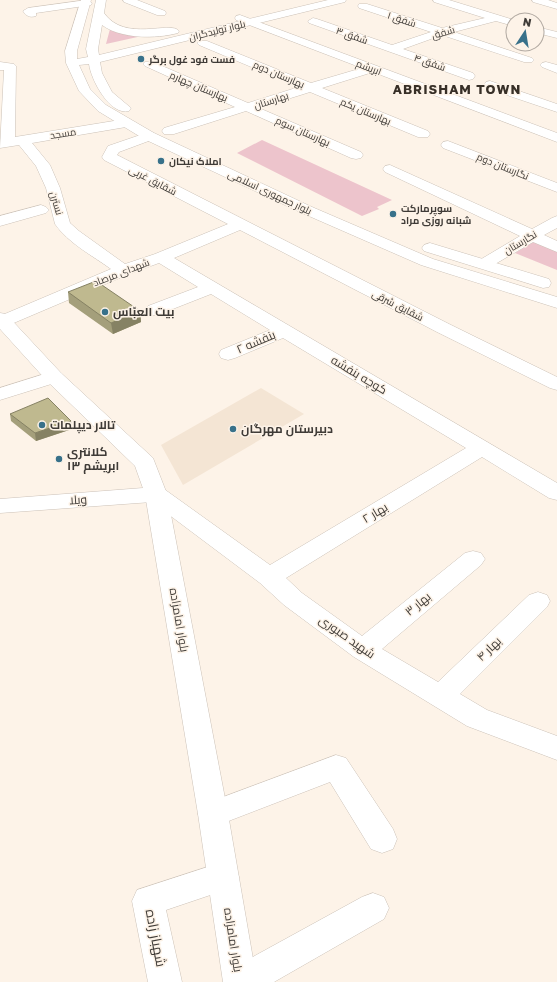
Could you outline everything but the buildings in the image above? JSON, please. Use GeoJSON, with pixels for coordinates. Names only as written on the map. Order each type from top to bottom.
{"type":"FeatureCollection","features":[{"type":"Feature","properties":{"kind":"street"},"geometry":{"type":"LineString","coordinates":[[128,0],[161,13]]}},
{"type":"Feature","properties":{"kind":"street","name":"بلوار تولیدگران"},"geometry":{"type":"LineString","coordinates":[[93,55],[181,31],[244,20],[315,0]]}},
{"type":"Feature","properties":{"kind":"street","name":"بلوار تولیدگران"},"geometry":{"type":"LineString","coordinates":[[93,55],[244,20],[341,0]]}},
{"type":"Feature","properties":{"kind":"street"},"geometry":{"type":"LineString","coordinates":[[438,0],[505,20]]}},
{"type":"Feature","properties":{"kind":"street"},"geometry":{"type":"LineString","coordinates":[[537,0],[554,3]]}},
{"type":"Feature","properties":{"kind":"street"},"geometry":{"type":"LineString","coordinates":[[32,14],[28,11],[86,1],[71,57],[93,55]]}},
{"type":"Feature","properties":{"kind":"street","name":"شفق ۱"},"geometry":{"type":"LineString","coordinates":[[363,6],[528,60]]}},
{"type":"Feature","properties":{"kind":"street"},"geometry":{"type":"LineString","coordinates":[[100,7],[107,25],[125,31],[181,31]]}},
{"type":"Feature","properties":{"kind":"street","name":"بلوار جمهوری اسلامی"},"geometry":{"type":"LineString","coordinates":[[100,7],[93,55],[96,72],[108,94],[136,115],[322,204],[428,248],[484,264],[556,288]]}},
{"type":"Feature","properties":{"kind":"street","name":"شفق"},"geometry":{"type":"LineString","coordinates":[[391,49],[441,32],[496,18]]}},
{"type":"Feature","properties":{"kind":"street","name":"ابریشم"},"geometry":{"type":"LineString","coordinates":[[244,20],[557,138]]}},
{"type":"Feature","properties":{"kind":"street","name":"شفق ۳"},"geometry":{"type":"LineString","coordinates":[[313,21],[391,49]]}},
{"type":"Feature","properties":{"kind":"street"},"geometry":{"type":"LineString","coordinates":[[545,32],[557,35]]}},
{"type":"Feature","properties":{"kind":"street","name":"بهارستان دوم"},"geometry":{"type":"LineString","coordinates":[[204,43],[310,88]]}},
{"type":"Feature","properties":{"kind":"street","name":"شفق ۴"},"geometry":{"type":"LineString","coordinates":[[391,49],[469,76]]}},
{"type":"Feature","properties":{"kind":"street","name":"بلوار جمهوری اسلامی"},"geometry":{"type":"LineString","coordinates":[[71,57],[85,91],[102,108],[149,136],[307,210],[427,262],[557,303]]}},
{"type":"Feature","properties":{"kind":"street","name":"بهارستان چهارم"},"geometry":{"type":"LineString","coordinates":[[149,64],[249,107]]}},
{"type":"Feature","properties":{"kind":"street"},"geometry":{"type":"LineString","coordinates":[[5,66],[10,142]]}},
{"type":"Feature","properties":{"kind":"street","name":"بهارستان"},"geometry":{"type":"LineString","coordinates":[[169,131],[374,68]]}},
{"type":"Feature","properties":{"kind":"street"},"geometry":{"type":"LineString","coordinates":[[490,84],[552,116]]}},
{"type":"Feature","properties":{"kind":"street","name":"بهارستان یکم"},"geometry":{"type":"LineString","coordinates":[[310,88],[423,134]]}},
{"type":"Feature","properties":{"kind":"street","name":"بهارستان سوم"},"geometry":{"type":"LineString","coordinates":[[249,107],[356,155]]}},
{"type":"Feature","properties":{"kind":"street"},"geometry":{"type":"LineString","coordinates":[[532,128],[552,116]]}},
{"type":"Feature","properties":{"kind":"street","name":"مسجد"},"geometry":{"type":"LineString","coordinates":[[10,142],[126,123]]}},
{"type":"Feature","properties":{"kind":"street","name":"شقایق غربی"},"geometry":{"type":"LineString","coordinates":[[149,136],[113,150],[109,157],[239,225]]}},
{"type":"Feature","properties":{"kind":"street","name":"نسترن"},"geometry":{"type":"LineString","coordinates":[[10,142],[43,165],[54,188],[63,224],[73,234],[123,270]]}},
{"type":"Feature","properties":{"kind":"street","name":"نگارستان دوم"},"geometry":{"type":"LineString","coordinates":[[448,145],[557,188]]}},
{"type":"Feature","properties":{"kind":"street"},"geometry":{"type":"LineString","coordinates":[[390,169],[557,246]]}},
{"type":"Feature","properties":{"kind":"street"},"geometry":{"type":"LineString","coordinates":[[307,210],[322,204]]}},
{"type":"Feature","properties":{"kind":"street"},"geometry":{"type":"LineString","coordinates":[[0,220],[40,210]]}},
{"type":"Feature","properties":{"kind":"street","name":"نگارستان"},"geometry":{"type":"LineString","coordinates":[[484,264],[557,221]]}},
{"type":"Feature","properties":{"kind":"street","name":"شهدای مرصاد"},"geometry":{"type":"LineString","coordinates":[[2,319],[239,225]]}},
{"type":"Feature","properties":{"kind":"street","name":"شقایق شرقی"},"geometry":{"type":"LineString","coordinates":[[239,225],[557,384]]}},
{"type":"Feature","properties":{"kind":"street","name":"کوچه بنفشه"},"geometry":{"type":"LineString","coordinates":[[161,257],[210,288],[557,493]]}},
{"type":"Feature","properties":{"kind":"street"},"geometry":{"type":"LineString","coordinates":[[154,310],[210,288]]}},
{"type":"Feature","properties":{"kind":"street","name":"بلوار امامزاده"},"geometry":{"type":"LineString","coordinates":[[2,319],[54,377],[145,463],[156,494],[213,814],[240,982]]}},
{"type":"Feature","properties":{"kind":"street","name":"بنفشه ۲"},"geometry":{"type":"LineString","coordinates":[[228,354],[283,331]]}},
{"type":"Feature","properties":{"kind":"street"},"geometry":{"type":"LineString","coordinates":[[0,394],[54,377]]}},
{"type":"Feature","properties":{"kind":"street","name":"بهار ۲"},"geometry":{"type":"LineString","coordinates":[[269,577],[482,448]]}},
{"type":"Feature","properties":{"kind":"street","name":"ویلا"},"geometry":{"type":"LineString","coordinates":[[0,506],[156,494]]}},
{"type":"Feature","properties":{"kind":"street","name":"شهید صبوری"},"geometry":{"type":"LineString","coordinates":[[156,494],[269,577],[293,599],[363,650],[477,718],[557,748]]}},
{"type":"Feature","properties":{"kind":"street","name":"بهار ۳"},"geometry":{"type":"LineString","coordinates":[[363,650],[473,559]]}},
{"type":"Feature","properties":{"kind":"street","name":"بهار ۴"},"geometry":{"type":"LineString","coordinates":[[440,697],[538,601]]}},
{"type":"Feature","properties":{"kind":"street"},"geometry":{"type":"LineString","coordinates":[[213,814],[336,767],[382,838]]}},
{"type":"Feature","properties":{"kind":"street","name":"شهباز زاده"},"geometry":{"type":"LineString","coordinates":[[164,982],[148,901],[223,877]]}},
{"type":"Feature","properties":{"kind":"street"},"geometry":{"type":"LineString","coordinates":[[240,982],[373,908]]}},
{"type":"Feature","properties":{"kind":"shaded area"},"geometry":{"type":"Polygon","coordinates":[[[110,29],[142,36],[106,44],[110,29]]]}},
{"type":"Feature","properties":{"kind":"shaded area"},"geometry":{"type":"Polygon","coordinates":[[[262,140],[392,200],[377,207],[379,209],[362,216],[237,153],[262,140]]]}},
{"type":"Feature","properties":{"kind":"shaded area"},"geometry":{"type":"Polygon","coordinates":[[[535,241],[557,251],[557,270],[515,253],[535,241]]]}},
{"type":"Feature","properties":{"kind":"shaded area","name":"دبیرستان مهرگان"},"geometry":{"type":"Polygon","coordinates":[[[261,388],[304,414],[183,485],[161,445],[261,388]]]}},
{"type":"Feature","properties":{"kind":"place","name":"فست فود غول برگر"},"geometry":{"type":"Point","coordinates":[141,59]}},
{"type":"Feature","properties":{"kind":"place","name":"املاک نیکان"},"geometry":{"type":"Point","coordinates":[161,161]}},
{"type":"Feature","properties":{"kind":"place","name":"سوپرمارکت شبانه روزی مراد"},"geometry":{"type":"Point","coordinates":[393,214]}},
{"type":"Feature","properties":{"kind":"place","name":"بیت العبّاس"},"geometry":{"type":"Point","coordinates":[105,312]}},
{"type":"Feature","properties":{"kind":"place","name":"تالار دیپلمات"},"geometry":{"type":"Point","coordinates":[42,425]}},
{"type":"Feature","properties":{"kind":"place","name":"دبیرستان مهرگان"},"geometry":{"type":"Point","coordinates":[233,429]}},
{"type":"Feature","properties":{"kind":"place","name":"کلانتری ۱۳ ابریشم"},"geometry":{"type":"Point","coordinates":[59,459]}},
{"type":"Feature","properties":{"kind":"district","name":"ABRISHAM TOWN"},"geometry":{"type":"Point","coordinates":[457,89]}}]}
